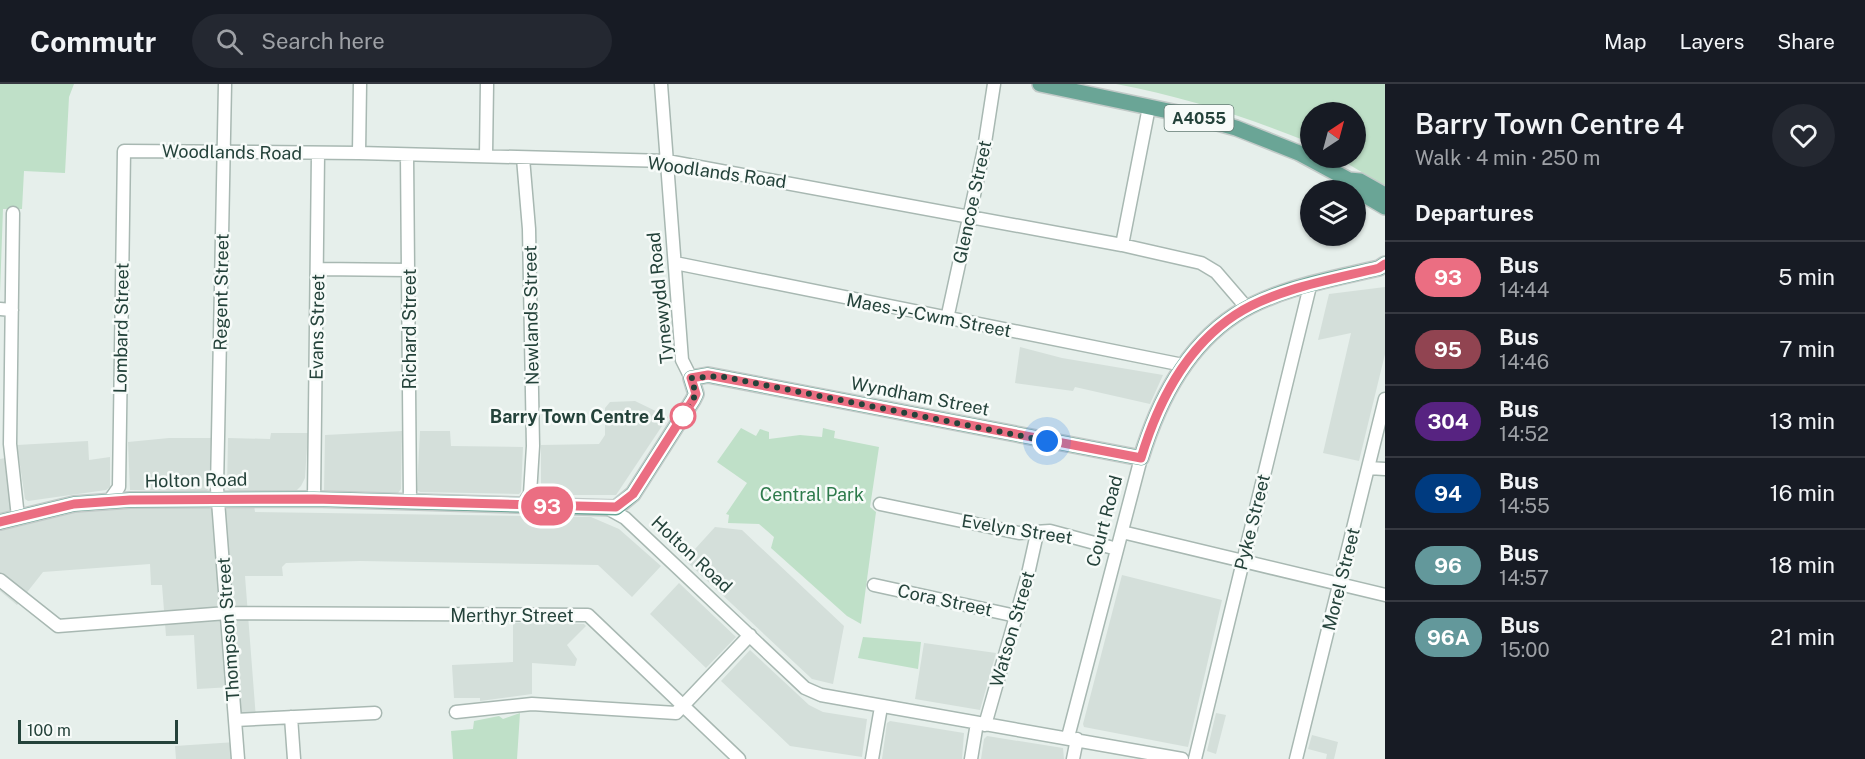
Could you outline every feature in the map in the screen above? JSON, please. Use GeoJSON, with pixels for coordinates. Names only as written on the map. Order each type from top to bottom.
{"type":"FeatureCollection","features":[{"type":"Feature","properties":{"kind":"main road","name":"A4055"},"geometry":{"type":"LineString","coordinates":[[1046,84],[1210,120],[1256,135],[1299,153],[1349,180]]}},
{"type":"Feature","properties":{"kind":"main road","name":"A4055"},"geometry":{"type":"LineString","coordinates":[[1366,184],[1385,195]]}},
{"type":"Feature","properties":{"kind":"main road","name":"A4055"},"geometry":{"type":"LineString","coordinates":[[1366,196],[1385,207]]}},
{"type":"Feature","properties":{"kind":"main road","name":"Court Road"},"geometry":{"type":"LineString","coordinates":[[1141,458],[1155,417],[1183,365],[1218,329],[1247,308],[1310,286],[1383,268]]}},
{"type":"Feature","properties":{"kind":"main road","name":"Wyndham Street"},"geometry":{"type":"LineString","coordinates":[[691,378],[708,375],[730,378],[1141,458]]}},
{"type":"Feature","properties":{"kind":"main road","name":"Tynewydd Road"},"geometry":{"type":"LineString","coordinates":[[607,508],[624,503],[633,494],[696,394],[691,378]]}},
{"type":"Feature","properties":{"kind":"main road","name":"Holton Road"},"geometry":{"type":"LineString","coordinates":[[0,522],[74,504],[108,501],[314,499],[607,508]]}},
{"type":"Feature","properties":{"kind":"street","name":"Regent Street"},"geometry":{"type":"LineString","coordinates":[[219,499],[225,84]]}},
{"type":"Feature","properties":{"kind":"street"},"geometry":{"type":"LineString","coordinates":[[359,153],[360,84]]}},
{"type":"Feature","properties":{"kind":"street"},"geometry":{"type":"LineString","coordinates":[[486,155],[487,84]]}},
{"type":"Feature","properties":{"kind":"street","name":"Tynewydd Road"},"geometry":{"type":"LineString","coordinates":[[662,84],[682,360],[691,378]]}},
{"type":"Feature","properties":{"kind":"street","name":"Glencoe Street"},"geometry":{"type":"LineString","coordinates":[[947,319],[984,149],[994,84]]}},
{"type":"Feature","properties":{"kind":"street"},"geometry":{"type":"LineString","coordinates":[[1122,245],[1149,107]]}},
{"type":"Feature","properties":{"kind":"street","name":"Woodlands Road"},"geometry":{"type":"LineString","coordinates":[[124,151],[486,155],[667,161],[1122,245],[1201,263],[1216,272],[1247,308]]}},
{"type":"Feature","properties":{"kind":"street","name":"Lombard Street"},"geometry":{"type":"LineString","coordinates":[[108,501],[119,487],[124,151]]}},
{"type":"Feature","properties":{"kind":"street","name":"Evans Street"},"geometry":{"type":"LineString","coordinates":[[314,499],[318,154]]}},
{"type":"Feature","properties":{"kind":"street","name":"Richard Street"},"geometry":{"type":"LineString","coordinates":[[407,155],[410,502]]}},
{"type":"Feature","properties":{"kind":"street","name":"Newlands Street"},"geometry":{"type":"LineString","coordinates":[[522,506],[530,494],[533,446],[529,229],[523,158]]}},
{"type":"Feature","properties":{"kind":"street"},"geometry":{"type":"LineString","coordinates":[[13,213],[6,310],[9,444],[18,517]]}},
{"type":"Feature","properties":{"kind":"street","name":"Maes-y-Cwm Street"},"geometry":{"type":"LineString","coordinates":[[675,263],[1183,365]]}},
{"type":"Feature","properties":{"kind":"street"},"geometry":{"type":"LineString","coordinates":[[318,269],[409,270]]}},
{"type":"Feature","properties":{"kind":"street","name":"Pyke Street"},"geometry":{"type":"LineString","coordinates":[[1195,759],[1310,286]]}},
{"type":"Feature","properties":{"kind":"street","name":"Morel Street"},"geometry":{"type":"LineString","coordinates":[[1296,759],[1385,399]]}},
{"type":"Feature","properties":{"kind":"street","name":"Court Road"},"geometry":{"type":"LineString","coordinates":[[1073,759],[1073,738],[1117,549],[1141,458]]}},
{"type":"Feature","properties":{"kind":"street"},"geometry":{"type":"LineString","coordinates":[[1368,468],[1385,469]]}},
{"type":"Feature","properties":{"kind":"street","name":"Thompson Street"},"geometry":{"type":"LineString","coordinates":[[219,499],[238,759]]}},
{"type":"Feature","properties":{"kind":"street","name":"Evelyn Street"},"geometry":{"type":"LineString","coordinates":[[880,504],[1019,533],[1050,531],[1117,549]]}},
{"type":"Feature","properties":{"kind":"street","name":"Holton Road"},"geometry":{"type":"LineString","coordinates":[[607,508],[625,518],[806,688],[821,695],[1182,759]]}},
{"type":"Feature","properties":{"kind":"street","name":"Watson Street"},"geometry":{"type":"LineString","coordinates":[[971,759],[1016,616],[1036,538],[1035,532]]}},
{"type":"Feature","properties":{"kind":"street"},"geometry":{"type":"LineString","coordinates":[[1122,532],[1385,595]]}},
{"type":"Feature","properties":{"kind":"street","name":"Merthyr Street"},"geometry":{"type":"LineString","coordinates":[[0,580],[58,626],[227,614],[588,615],[738,759]]}},
{"type":"Feature","properties":{"kind":"street","name":"Cora Street"},"geometry":{"type":"LineString","coordinates":[[874,585],[1016,616]]}},
{"type":"Feature","properties":{"kind":"street"},"geometry":{"type":"LineString","coordinates":[[456,712],[532,704],[669,715],[679,712],[750,635]]}},
{"type":"Feature","properties":{"kind":"street"},"geometry":{"type":"LineString","coordinates":[[872,759],[881,707]]}},
{"type":"Feature","properties":{"kind":"street"},"geometry":{"type":"LineString","coordinates":[[235,720],[375,713]]}},
{"type":"Feature","properties":{"kind":"street"},"geometry":{"type":"LineString","coordinates":[[291,717],[294,759]]}},
{"type":"Feature","properties":{"kind":"shaded area"},"geometry":{"type":"Polygon","coordinates":[[[1385,287],[1385,354],[1359,461],[1323,453],[1351,333],[1318,340],[1329,294],[1385,287]]]}},
{"type":"Feature","properties":{"kind":"shaded area"},"geometry":{"type":"Polygon","coordinates":[[[1020,347],[1062,358],[1163,375],[1150,404],[1075,387],[1073,391],[1015,383],[1020,347]]]}},
{"type":"Feature","properties":{"kind":"shaded area"},"geometry":{"type":"Polygon","coordinates":[[[635,401],[668,417],[616,495],[541,495],[541,445],[599,444],[605,435],[605,408],[610,402],[635,401]]]}},
{"type":"Feature","properties":{"kind":"shaded area"},"geometry":{"type":"Polygon","coordinates":[[[402,431],[401,489],[398,493],[324,492],[325,435],[402,431]]]}},
{"type":"Feature","properties":{"kind":"shaded area"},"geometry":{"type":"Polygon","coordinates":[[[420,431],[450,431],[451,446],[523,447],[521,492],[519,494],[420,492],[417,490],[420,431]]]}},
{"type":"Feature","properties":{"kind":"shaded area"},"geometry":{"type":"Polygon","coordinates":[[[271,433],[308,433],[305,478],[301,486],[297,490],[230,491],[227,488],[228,438],[270,439],[271,433]]]}},
{"type":"Feature","properties":{"kind":"shaded area"},"geometry":{"type":"Polygon","coordinates":[[[169,438],[211,438],[207,491],[130,490],[128,442],[169,438]]]}},
{"type":"Feature","properties":{"kind":"shaded area"},"geometry":{"type":"Polygon","coordinates":[[[88,441],[89,460],[110,457],[110,487],[106,490],[28,501],[25,499],[17,445],[88,441]]]}},
{"type":"Feature","properties":{"kind":"shaded area"},"geometry":{"type":"Polygon","coordinates":[[[10,457],[18,517],[32,513],[253,499],[255,512],[591,517],[619,529],[661,566],[632,597],[598,565],[360,561],[286,563],[282,567],[283,576],[245,576],[256,719],[235,720],[232,687],[197,689],[194,635],[166,636],[162,585],[151,585],[150,564],[43,572],[17,605],[0,591],[0,459],[10,457]]]}},
{"type":"Feature","properties":{"kind":"shaded area"},"geometry":{"type":"Polygon","coordinates":[[[715,527],[742,530],[844,626],[833,684],[812,679],[685,560],[715,527]]]}},
{"type":"Feature","properties":{"kind":"shaded area"},"geometry":{"type":"Polygon","coordinates":[[[1122,575],[1222,600],[1188,747],[1084,727],[1122,575]]]}},
{"type":"Feature","properties":{"kind":"shaded area"},"geometry":{"type":"Polygon","coordinates":[[[679,583],[736,637],[706,668],[650,614],[679,583]]]}},
{"type":"Feature","properties":{"kind":"shaded area"},"geometry":{"type":"Polygon","coordinates":[[[513,623],[584,624],[586,626],[567,645],[577,659],[575,666],[532,663],[532,694],[480,701],[480,698],[454,698],[452,665],[513,662],[513,623]]]}},
{"type":"Feature","properties":{"kind":"shaded area"},"geometry":{"type":"Polygon","coordinates":[[[924,643],[996,653],[980,710],[915,699],[924,643]]]}},
{"type":"Feature","properties":{"kind":"shaded area"},"geometry":{"type":"Polygon","coordinates":[[[750,650],[809,705],[823,712],[867,719],[862,757],[790,746],[721,681],[750,650]]]}},
{"type":"Feature","properties":{"kind":"shaded area"},"geometry":{"type":"Polygon","coordinates":[[[1216,713],[1226,715],[1216,754],[1207,751],[1216,713]]]}},
{"type":"Feature","properties":{"kind":"shaded area"},"geometry":{"type":"Polygon","coordinates":[[[890,721],[964,733],[962,759],[882,759],[887,723],[890,721]]]}},
{"type":"Feature","properties":{"kind":"shaded area"},"geometry":{"type":"Polygon","coordinates":[[[1312,735],[1338,742],[1334,759],[1326,759],[1327,754],[1308,749],[1312,735]]]}},
{"type":"Feature","properties":{"kind":"shaded area"},"geometry":{"type":"Polygon","coordinates":[[[987,736],[1063,748],[1064,759],[981,759],[984,739],[987,736]]]}},
{"type":"Feature","properties":{"kind":"shaded area"},"geometry":{"type":"Polygon","coordinates":[[[236,742],[238,759],[176,759],[175,746],[236,742]]]}},
{"type":"Feature","properties":{"kind":"green space"},"geometry":{"type":"Polygon","coordinates":[[[0,84],[74,84],[69,97],[65,173],[24,171],[22,209],[3,209],[0,293],[0,84]]]}},
{"type":"Feature","properties":{"kind":"green space"},"geometry":{"type":"Polygon","coordinates":[[[1116,84],[1385,84],[1385,186],[1355,168],[1366,168],[1366,102],[1300,102],[1300,139],[1215,109],[1116,84]]]}},
{"type":"Feature","properties":{"kind":"green space","name":"Central Park"},"geometry":{"type":"Polygon","coordinates":[[[741,428],[756,436],[760,429],[769,432],[769,439],[800,435],[822,437],[823,428],[835,431],[834,438],[879,447],[870,507],[876,512],[861,624],[847,616],[771,548],[774,537],[759,524],[728,523],[729,515],[726,514],[747,483],[717,462],[741,428]]]}},
{"type":"Feature","properties":{"kind":"green space"},"geometry":{"type":"Polygon","coordinates":[[[863,637],[921,642],[918,669],[858,658],[863,637]]]}},
{"type":"Feature","properties":{"kind":"green space"},"geometry":{"type":"Polygon","coordinates":[[[520,713],[517,759],[453,759],[451,731],[473,729],[474,721],[499,716],[503,719],[520,713]]]}},
{"type":"Feature","properties":{"kind":"bus line","name":"93"},"geometry":{"type":"LineString","coordinates":[[0,522],[74,504],[130,500],[314,499],[616,507],[633,494],[693,400],[696,394],[691,378],[708,375],[1141,458],[1155,417],[1183,365],[1211,335],[1236,314],[1275,297],[1379,268],[1385,264]]}},
{"type":"Feature","properties":{"kind":"place","name":"Barry Town Centre 4"},"geometry":{"type":"Point","coordinates":[683,416]}},
{"type":"Feature","properties":{"kind":"route"},"geometry":{"type":"LineString","coordinates":[[683,416],[696,394],[691,378],[708,375],[1047,441]]}}]}
